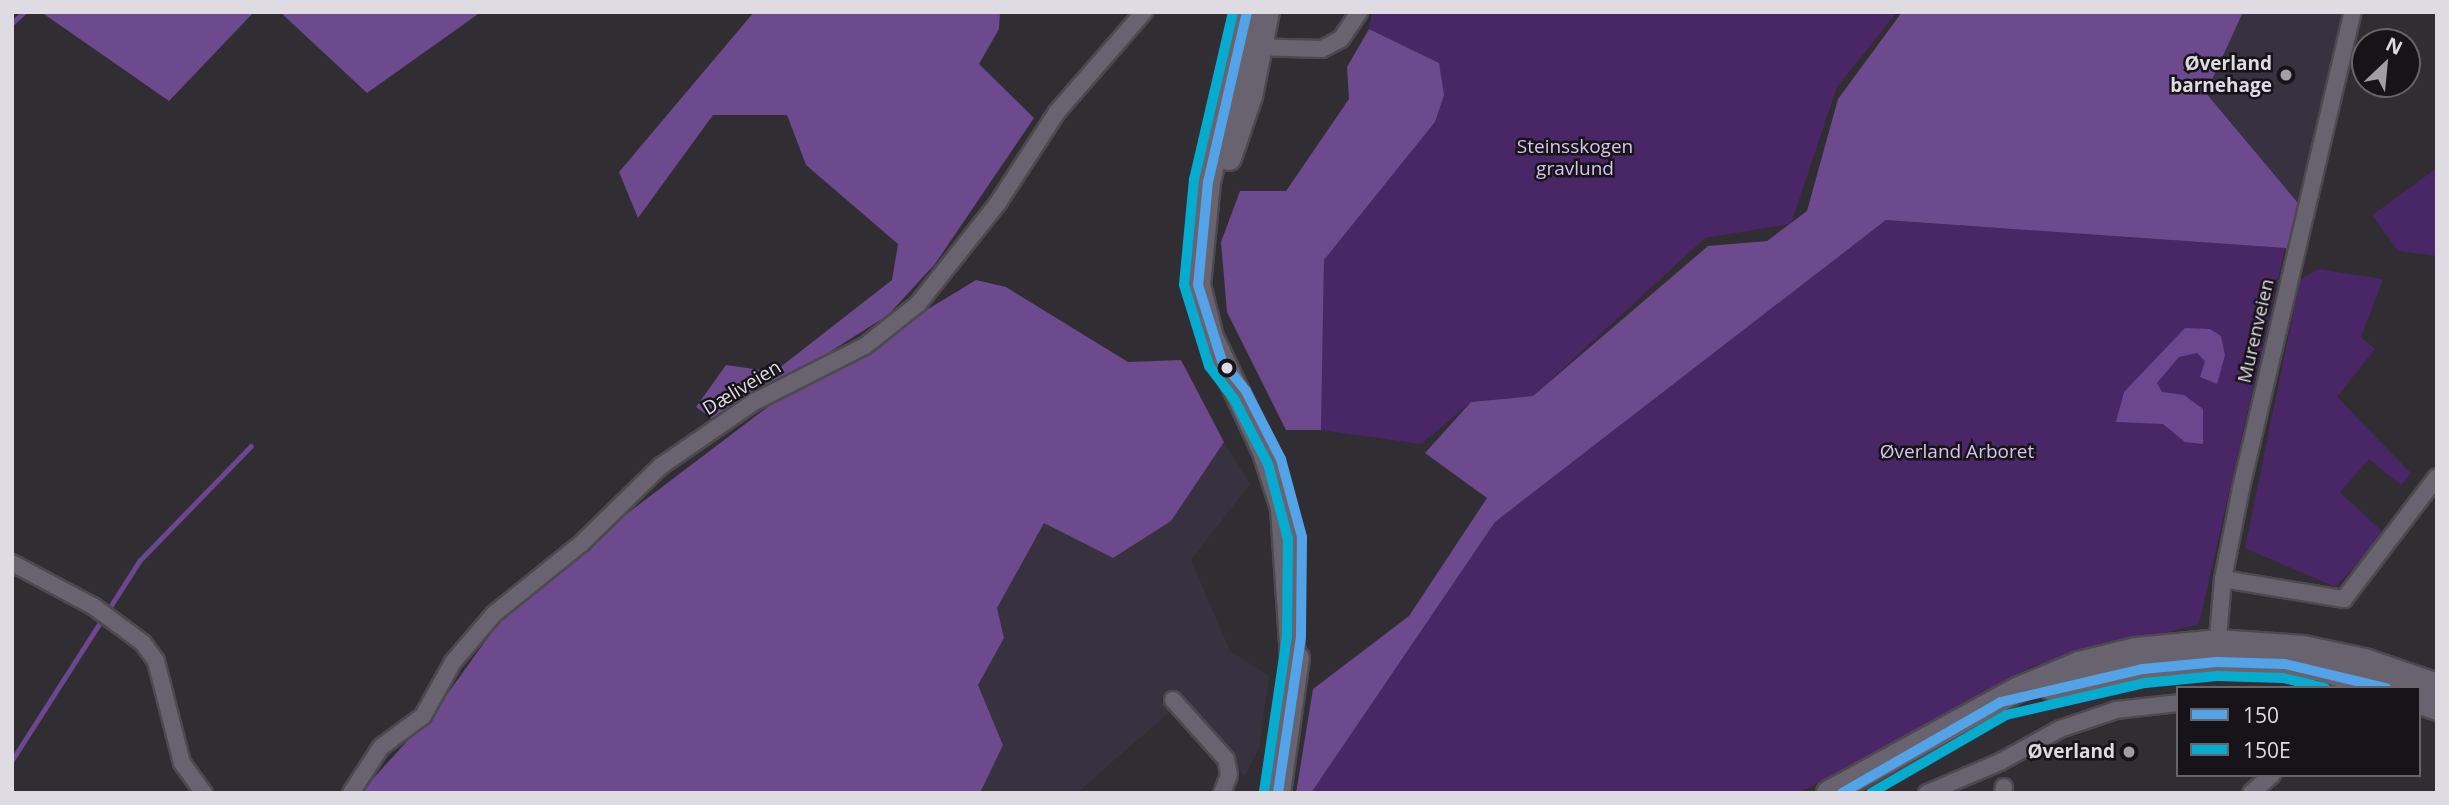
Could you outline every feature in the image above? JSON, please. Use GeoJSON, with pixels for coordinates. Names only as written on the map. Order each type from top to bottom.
{"type":"FeatureCollection","features":[{"type":"Feature","properties":{"kind":"main road"},"geometry":{"type":"LineString","coordinates":[[1247,12],[1252,47]]}},
{"type":"Feature","properties":{"kind":"main road"},"geometry":{"type":"LineString","coordinates":[[1267,12],[1252,47],[1204,216],[1198,285],[1222,361],[1252,401],[1297,506],[1305,573],[1278,793]]}},
{"type":"Feature","properties":{"kind":"main road"},"geometry":{"type":"LineString","coordinates":[[1841,790],[2001,702],[2217,652],[2303,648],[2384,686]]}},
{"type":"Feature","properties":{"kind":"main road"},"geometry":{"type":"LineString","coordinates":[[2361,676],[2437,686]]}},
{"type":"Feature","properties":{"kind":"street","name":"Dæliveien"},"geometry":{"type":"LineString","coordinates":[[351,793],[382,747],[423,716],[453,662],[494,614],[582,543],[661,466],[754,402],[865,346],[918,304],[998,203],[1057,112],[1144,12]]}},
{"type":"Feature","properties":{"kind":"street"},"geometry":{"type":"LineString","coordinates":[[1252,47],[1322,49],[1341,39],[1359,12]]}},
{"type":"Feature","properties":{"kind":"street","name":"Murenveien"},"geometry":{"type":"LineString","coordinates":[[2217,652],[2222,579],[2353,12]]}},
{"type":"Feature","properties":{"kind":"street"},"geometry":{"type":"LineString","coordinates":[[2222,579],[2344,599],[2437,477]]}},
{"type":"Feature","properties":{"kind":"street"},"geometry":{"type":"LineString","coordinates":[[12,563],[93,606],[143,643],[156,661],[182,763],[204,793]]}},
{"type":"Feature","properties":{"kind":"street"},"geometry":{"type":"LineString","coordinates":[[1173,700],[1226,759],[1229,775],[1222,793]]}},
{"type":"Feature","properties":{"kind":"street"},"geometry":{"type":"LineString","coordinates":[[1927,793],[2000,762],[2060,729],[2116,710],[2176,703]]}},
{"type":"Feature","properties":{"kind":"street"},"geometry":{"type":"LineString","coordinates":[[2250,793],[2270,777]]}},
{"type":"Feature","properties":{"kind":"shaded area"},"geometry":{"type":"Polygon","coordinates":[[[41,12],[254,12],[169,101],[41,12]]]}},
{"type":"Feature","properties":{"kind":"shaded area"},"geometry":{"type":"Polygon","coordinates":[[[280,12],[481,12],[367,93],[280,12]]]}},
{"type":"Feature","properties":{"kind":"shaded area"},"geometry":{"type":"Polygon","coordinates":[[[754,12],[1000,12],[999,29],[979,64],[1034,118],[935,264],[888,315],[718,423],[696,407],[726,365],[774,372],[892,280],[898,244],[806,165],[787,115],[713,115],[638,218],[619,172],[754,12]]]}},
{"type":"Feature","properties":{"kind":"shaded area"},"geometry":{"type":"Polygon","coordinates":[[[1902,12],[2243,12],[2206,93],[2298,203],[2296,255],[2285,248],[1886,220],[1495,522],[1311,793],[1296,793],[1313,689],[1409,616],[1487,498],[1425,453],[1471,402],[1533,396],[1708,246],[1767,241],[1807,211],[1838,99],[1902,12]]]}},
{"type":"Feature","properties":{"kind":"shaded area"},"geometry":{"type":"Polygon","coordinates":[[[2242,12],[2343,12],[2298,203],[2207,93],[2242,12]]]}},
{"type":"Feature","properties":{"kind":"shaded area"},"geometry":{"type":"Polygon","coordinates":[[[1369,29],[1439,63],[1444,95],[1435,122],[1324,260],[1321,430],[1286,430],[1227,312],[1221,242],[1240,191],[1286,191],[1349,99],[1347,67],[1369,29]]]}},
{"type":"Feature","properties":{"kind":"shaded area"},"geometry":{"type":"Polygon","coordinates":[[[976,280],[1006,287],[1128,362],[1181,360],[1224,442],[1171,521],[1113,558],[1044,523],[997,608],[1004,638],[978,685],[1003,745],[980,793],[360,793],[438,707],[517,597],[773,403],[976,280]]]}},
{"type":"Feature","properties":{"kind":"shaded area"},"geometry":{"type":"Polygon","coordinates":[[[2185,328],[2210,329],[2221,336],[2225,355],[2217,384],[2200,377],[2205,361],[2197,353],[2179,357],[2157,383],[2162,392],[2184,395],[2203,409],[2203,444],[2185,442],[2163,424],[2116,422],[2124,392],[2185,328]]]}},
{"type":"Feature","properties":{"kind":"shaded area"},"geometry":{"type":"Polygon","coordinates":[[[1224,442],[1250,484],[1191,560],[1230,651],[1269,676],[1259,748],[1245,776],[1173,709],[1077,793],[980,793],[1003,745],[978,685],[1004,638],[996,608],[1044,523],[1171,521],[1224,442]]]}},
{"type":"Feature","properties":{"kind":"green space","name":"Steinsskogen gravlund"},"geometry":{"type":"Polygon","coordinates":[[[1372,12],[1897,12],[1837,87],[1791,224],[1705,238],[1533,396],[1471,402],[1421,444],[1321,430],[1324,260],[1435,122],[1439,63],[1369,29],[1372,12]]]}},
{"type":"Feature","properties":{"kind":"green space"},"geometry":{"type":"Polygon","coordinates":[[[2437,168],[2437,256],[2398,251],[2372,215],[2437,168]]]}},
{"type":"Feature","properties":{"kind":"green space","name":"Øverland Arboret"},"geometry":{"type":"Polygon","coordinates":[[[1886,220],[2285,248],[2199,624],[2031,667],[1799,793],[1311,793],[1495,522],[1886,220]]]}},
{"type":"Feature","properties":{"kind":"green space"},"geometry":{"type":"Polygon","coordinates":[[[2318,269],[2383,279],[2361,337],[2375,349],[2337,397],[2411,473],[2401,485],[2369,459],[2340,492],[2386,535],[2335,587],[2245,548],[2300,280],[2318,269]]]}},
{"type":"Feature","properties":{"kind":"waterway"},"geometry":{"type":"LineString","coordinates":[[12,23],[24,12]]}},
{"type":"Feature","properties":{"kind":"waterway"},"geometry":{"type":"LineString","coordinates":[[12,760],[140,560],[251,446]]}},
{"type":"Feature","properties":{"kind":"transit line","name":"150E"},"geometry":{"type":"LineString","coordinates":[[1233,12],[1194,179],[1184,285],[1209,366],[1234,399],[1268,464],[1288,539],[1287,636],[1264,791]]}},
{"type":"Feature","properties":{"kind":"transit line","name":"150"},"geometry":{"type":"LineString","coordinates":[[1247,12],[1208,182],[1198,285],[1222,361],[1246,391],[1281,459],[1302,537],[1301,637],[1278,793]]}},
{"type":"Feature","properties":{"kind":"transit line","name":"150"},"geometry":{"type":"LineString","coordinates":[[1842,793],[2001,702],[2143,669],[2217,662],[2285,664],[2378,686]]}},
{"type":"Feature","properties":{"kind":"transit line","name":"150E"},"geometry":{"type":"LineString","coordinates":[[1871,793],[2006,715],[2145,683],[2217,676],[2283,678],[2317,686]]}},
{"type":"Feature","properties":{"kind":"place","name":"Øverland barnehage"},"geometry":{"type":"Point","coordinates":[2286,75]}},
{"type":"Feature","properties":{"kind":"place","name":"Øverland"},"geometry":{"type":"Point","coordinates":[2129,752]}}]}
